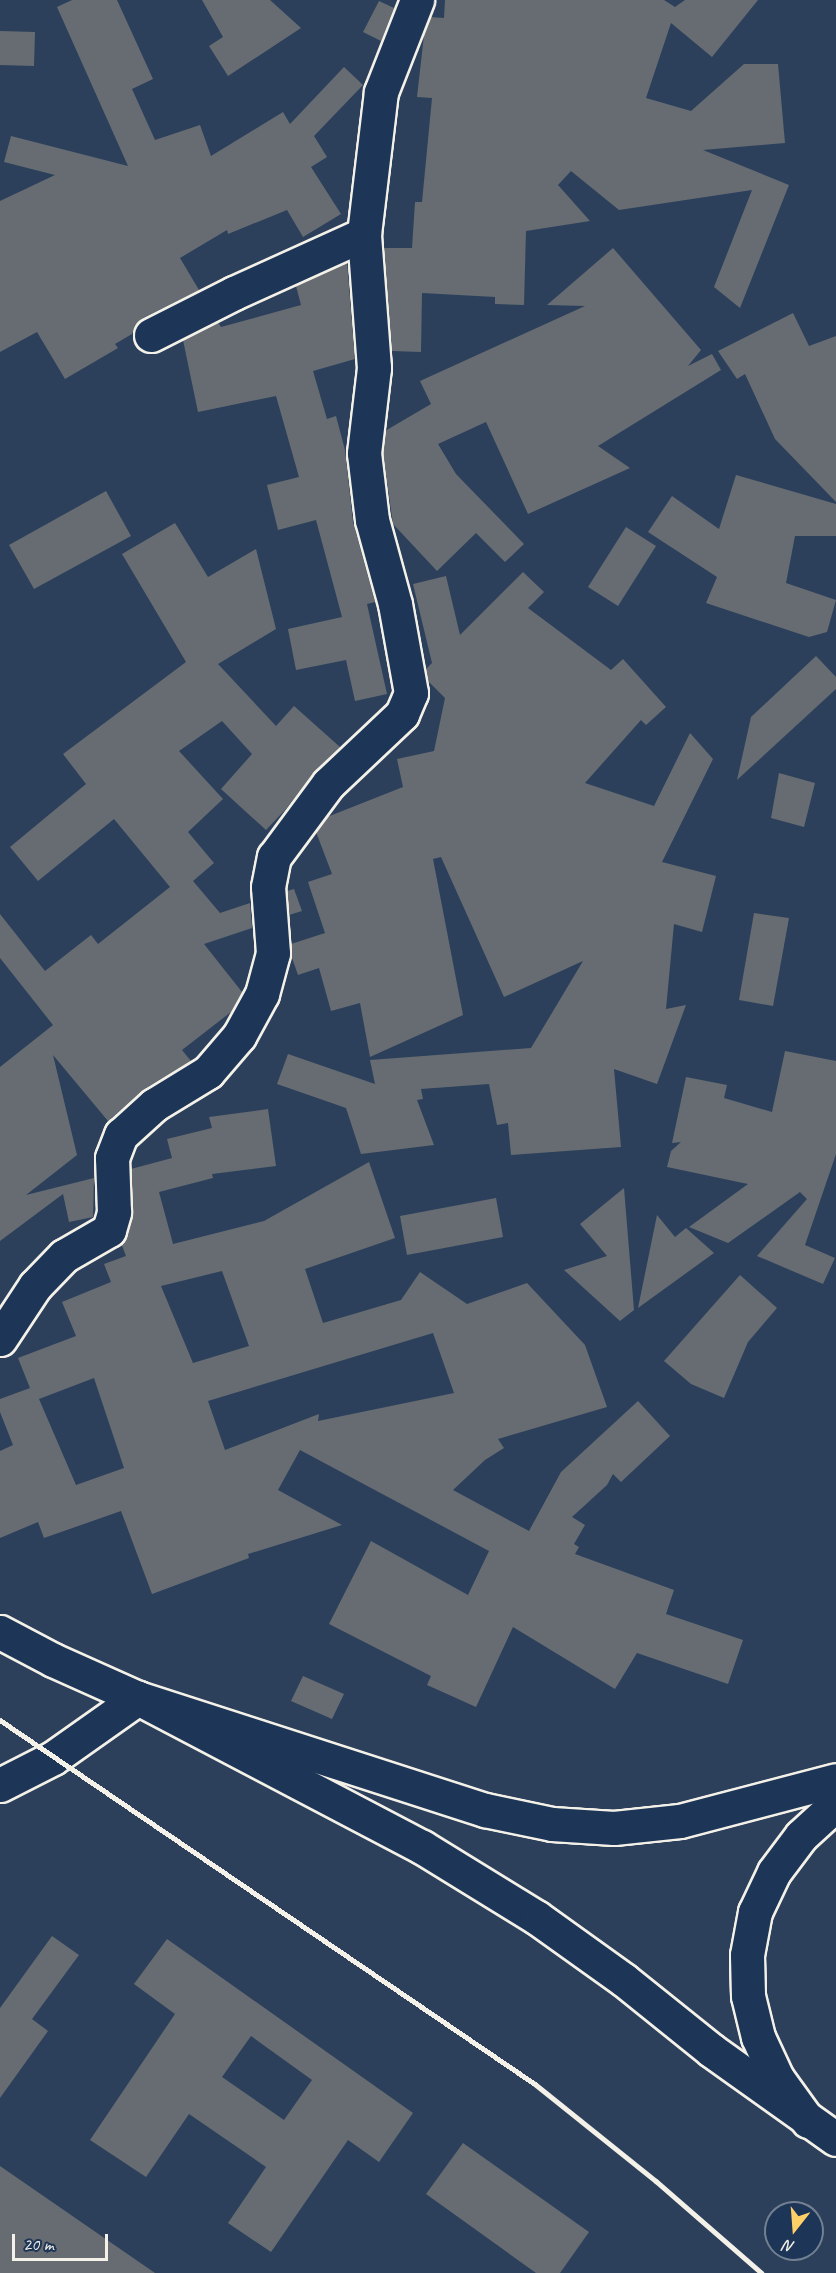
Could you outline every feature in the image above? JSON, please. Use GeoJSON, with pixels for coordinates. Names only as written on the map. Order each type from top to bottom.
{"type":"FeatureCollection","features":[{"type":"Feature","properties":{"kind":"main road"},"geometry":{"type":"LineString","coordinates":[[0,1339],[35,1286],[64,1256],[109,1230],[114,1212],[112,1158],[121,1134],[153,1105],[208,1072],[239,1036],[262,994],[273,953],[268,887],[274,857],[328,784],[402,714],[411,693],[395,604],[372,520],[364,453],[374,368],[364,234],[381,92],[417,0]]}},
{"type":"Feature","properties":{"kind":"main road"},"geometry":{"type":"LineString","coordinates":[[151,335],[234,293],[364,234]]}},
{"type":"Feature","properties":{"kind":"main road"},"geometry":{"type":"LineString","coordinates":[[0,1632],[53,1660],[138,1698],[422,1847],[536,1917],[624,1980],[711,2050],[836,2139]]}},
{"type":"Feature","properties":{"kind":"main road"},"geometry":{"type":"LineString","coordinates":[[138,1698],[485,1810],[552,1824],[614,1828],[680,1821],[836,1780]]}},
{"type":"Feature","properties":{"kind":"main road"},"geometry":{"type":"LineString","coordinates":[[0,1785],[53,1758],[138,1698]]}},
{"type":"Feature","properties":{"kind":"main road"},"geometry":{"type":"LineString","coordinates":[[808,2121],[777,2078],[758,2037],[748,1996],[747,1955],[755,1912],[774,1872],[801,1836],[836,1804]]}},
{"type":"Feature","properties":{"kind":"building"},"geometry":{"type":"Polygon","coordinates":[[[72,0],[117,0],[153,79],[132,89],[155,140],[200,125],[211,156],[283,112],[290,124],[344,67],[363,85],[314,136],[327,157],[311,167],[341,214],[303,237],[287,210],[228,234],[227,230],[180,258],[199,290],[143,318],[135,325],[132,334],[115,344],[118,348],[65,379],[37,332],[0,352],[0,201],[55,175],[4,162],[11,136],[128,166],[57,7],[72,0]]]}},
{"type":"Feature","properties":{"kind":"building"},"geometry":{"type":"Polygon","coordinates":[[[202,0],[270,0],[301,28],[228,76],[209,46],[223,37],[202,0]]]}},
{"type":"Feature","properties":{"kind":"building"},"geometry":{"type":"Polygon","coordinates":[[[445,0],[664,0],[675,7],[685,0],[758,0],[712,57],[671,23],[646,98],[691,111],[744,64],[778,64],[785,143],[703,150],[789,185],[740,308],[714,287],[752,190],[619,210],[571,171],[558,185],[590,221],[526,231],[524,305],[495,304],[495,297],[422,293],[421,352],[392,351],[384,248],[412,248],[415,202],[422,202],[432,98],[417,97],[424,35],[430,17],[444,18],[445,0]]]}},
{"type":"Feature","properties":{"kind":"building"},"geometry":{"type":"Polygon","coordinates":[[[379,1],[394,8],[381,41],[363,32],[379,1]]]}},
{"type":"Feature","properties":{"kind":"building"},"geometry":{"type":"Polygon","coordinates":[[[0,31],[35,32],[34,66],[0,65],[0,31]]]}},
{"type":"Feature","properties":{"kind":"building"},"geometry":{"type":"Polygon","coordinates":[[[613,248],[701,350],[688,366],[712,354],[721,370],[598,446],[630,468],[528,514],[486,422],[438,444],[456,474],[524,544],[505,562],[476,533],[437,571],[393,524],[383,453],[385,431],[431,404],[420,381],[585,306],[547,305],[613,248]]]}},
{"type":"Feature","properties":{"kind":"building"},"geometry":{"type":"Polygon","coordinates":[[[347,262],[355,359],[313,371],[327,419],[336,416],[345,450],[353,522],[375,602],[367,604],[387,694],[355,701],[346,660],[296,670],[288,629],[342,617],[316,520],[278,530],[267,485],[299,477],[276,396],[198,412],[183,340],[218,322],[221,327],[301,305],[296,286],[347,262]]]}},
{"type":"Feature","properties":{"kind":"building"},"geometry":{"type":"Polygon","coordinates":[[[793,313],[809,346],[836,336],[836,502],[775,439],[745,374],[737,379],[718,351],[793,313]]]}},
{"type":"Feature","properties":{"kind":"building"},"geometry":{"type":"Polygon","coordinates":[[[736,475],[836,504],[836,536],[795,536],[786,583],[836,600],[827,632],[809,637],[706,603],[717,577],[648,532],[672,496],[719,529],[736,475]]]}},
{"type":"Feature","properties":{"kind":"building"},"geometry":{"type":"Polygon","coordinates":[[[106,491],[131,536],[34,589],[9,545],[106,491]]]}},
{"type":"Feature","properties":{"kind":"building"},"geometry":{"type":"Polygon","coordinates":[[[175,523],[208,577],[256,549],[276,629],[218,664],[276,726],[294,706],[340,747],[315,771],[285,810],[266,830],[221,789],[252,754],[222,721],[179,751],[223,799],[188,832],[214,863],[193,881],[220,913],[250,903],[252,928],[204,944],[242,992],[231,1012],[182,1050],[191,1061],[144,1089],[108,1121],[53,1055],[77,1155],[26,1195],[94,1178],[93,1217],[69,1222],[63,1194],[0,1241],[0,1067],[53,1025],[0,958],[0,914],[45,971],[91,935],[98,944],[170,887],[114,819],[38,881],[10,847],[86,784],[63,754],[186,662],[122,554],[175,523]]]}},
{"type":"Feature","properties":{"kind":"building"},"geometry":{"type":"Polygon","coordinates":[[[626,527],[656,546],[618,606],[588,587],[626,527]]]}},
{"type":"Feature","properties":{"kind":"building"},"geometry":{"type":"Polygon","coordinates":[[[523,572],[544,592],[528,608],[611,670],[623,659],[666,707],[646,725],[641,720],[585,783],[654,806],[690,733],[713,759],[662,862],[716,876],[702,932],[674,924],[666,1009],[686,1005],[657,1084],[614,1069],[621,1147],[511,1155],[508,1123],[497,1125],[489,1084],[421,1089],[423,1099],[417,1100],[434,1145],[361,1154],[346,1108],[277,1084],[288,1054],[375,1084],[370,1060],[531,1048],[583,961],[504,997],[441,857],[433,859],[463,1015],[370,1057],[360,1003],[331,1011],[319,968],[298,975],[291,955],[291,944],[325,933],[308,882],[332,874],[316,832],[327,817],[403,787],[397,759],[434,751],[445,698],[428,681],[426,669],[432,663],[413,584],[446,576],[460,635],[523,572]]]}},
{"type":"Feature","properties":{"kind":"building"},"geometry":{"type":"Polygon","coordinates":[[[816,656],[836,677],[836,689],[737,780],[751,717],[816,656]]]}},
{"type":"Feature","properties":{"kind":"building"},"geometry":{"type":"Polygon","coordinates":[[[779,773],[815,783],[804,827],[771,818],[779,773]]]}},
{"type":"Feature","properties":{"kind":"building"},"geometry":{"type":"Polygon","coordinates":[[[294,889],[302,911],[289,915],[287,891],[294,889]]]}},
{"type":"Feature","properties":{"kind":"building"},"geometry":{"type":"Polygon","coordinates":[[[754,913],[789,918],[773,1006],[739,1000],[754,913]]]}},
{"type":"Feature","properties":{"kind":"building"},"geometry":{"type":"Polygon","coordinates":[[[785,1051],[836,1061],[836,1154],[805,1245],[835,1258],[823,1284],[757,1256],[807,1199],[800,1192],[728,1243],[689,1227],[748,1184],[667,1167],[671,1151],[681,1142],[672,1143],[686,1077],[727,1085],[724,1098],[772,1112],[785,1051]]]}},
{"type":"Feature","properties":{"kind":"building"},"geometry":{"type":"Polygon","coordinates":[[[268,1109],[276,1166],[212,1174],[213,1178],[159,1192],[173,1244],[264,1221],[369,1162],[395,1238],[305,1269],[323,1323],[401,1300],[420,1272],[467,1304],[527,1283],[585,1345],[607,1407],[498,1439],[504,1448],[485,1460],[453,1490],[529,1531],[561,1472],[638,1401],[670,1436],[621,1482],[613,1474],[607,1485],[572,1517],[585,1525],[574,1544],[579,1547],[575,1554],[674,1590],[666,1614],[743,1640],[728,1684],[637,1653],[615,1689],[513,1627],[476,1707],[427,1685],[431,1676],[329,1624],[371,1541],[468,1595],[489,1551],[300,1450],[278,1490],[342,1525],[248,1554],[249,1558],[152,1594],[121,1511],[44,1538],[38,1522],[0,1538],[0,1451],[13,1445],[0,1412],[0,1399],[30,1388],[18,1358],[76,1336],[62,1302],[111,1282],[104,1264],[126,1256],[121,1243],[127,1235],[132,1217],[131,1169],[172,1158],[167,1139],[212,1128],[209,1117],[268,1109]],[[222,1271],[161,1286],[193,1363],[249,1346],[222,1271]],[[433,1333],[208,1401],[225,1450],[319,1414],[318,1421],[454,1393],[433,1333]],[[94,1378],[39,1399],[76,1485],[124,1468],[94,1378]]]}},
{"type":"Feature","properties":{"kind":"building"},"geometry":{"type":"Polygon","coordinates":[[[624,1188],[634,1310],[620,1321],[564,1270],[607,1256],[580,1224],[624,1188]]]}},
{"type":"Feature","properties":{"kind":"building"},"geometry":{"type":"Polygon","coordinates":[[[496,1198],[503,1237],[407,1255],[400,1216],[496,1198]]]}},
{"type":"Feature","properties":{"kind":"building"},"geometry":{"type":"Polygon","coordinates":[[[657,1215],[675,1237],[686,1228],[714,1253],[638,1308],[657,1215]]]}},
{"type":"Feature","properties":{"kind":"building"},"geometry":{"type":"Polygon","coordinates":[[[740,1275],[777,1308],[748,1342],[724,1398],[691,1384],[664,1361],[740,1275]]]}},
{"type":"Feature","properties":{"kind":"building"},"geometry":{"type":"Polygon","coordinates":[[[303,1676],[344,1694],[332,1719],[291,1701],[303,1676]]]}},
{"type":"Feature","properties":{"kind":"building"},"geometry":{"type":"Polygon","coordinates":[[[52,1936],[79,1955],[32,2019],[48,2031],[0,2098],[0,2008],[52,1936]]]}},
{"type":"Feature","properties":{"kind":"building"},"geometry":{"type":"Polygon","coordinates":[[[167,1939],[413,2113],[379,2162],[348,2140],[271,2252],[228,2223],[266,2167],[189,2114],[146,2177],[90,2140],[175,2014],[134,1984],[167,1939]],[[251,2036],[222,2077],[284,2120],[312,2080],[251,2036]]]}},
{"type":"Feature","properties":{"kind":"building"},"geometry":{"type":"Polygon","coordinates":[[[463,2143],[589,2232],[560,2273],[536,2273],[426,2194],[463,2143]]]}},
{"type":"Feature","properties":{"kind":"building"},"geometry":{"type":"Polygon","coordinates":[[[0,2166],[155,2273],[0,2273],[0,2166]]]}},
{"type":"Feature","properties":{"kind":"railway"},"geometry":{"type":"LineString","coordinates":[[0,1720],[535,2084],[656,2181],[762,2273]]}}]}
